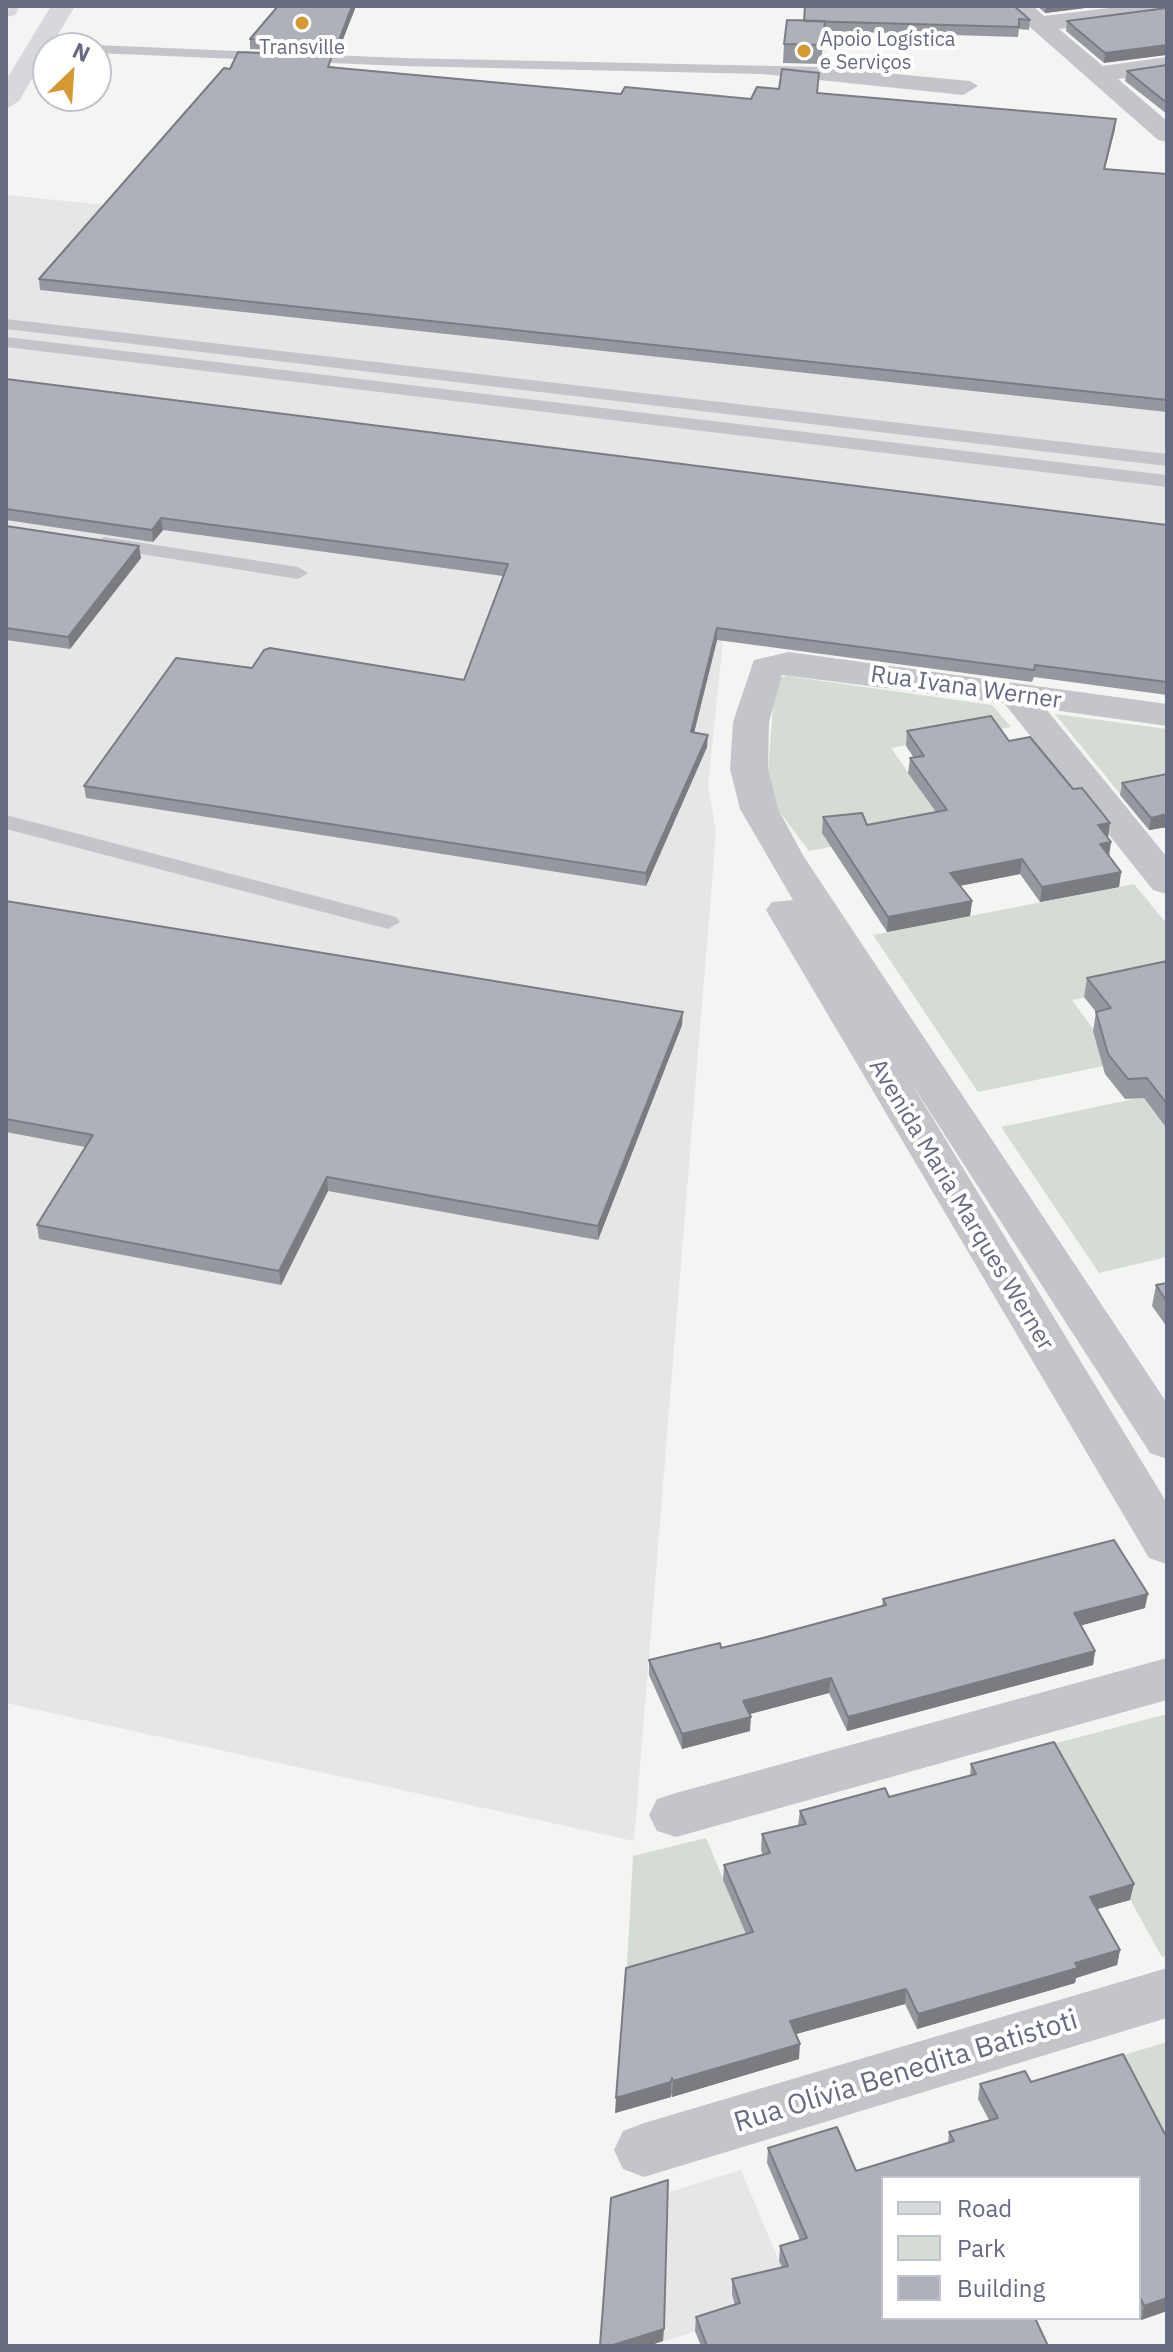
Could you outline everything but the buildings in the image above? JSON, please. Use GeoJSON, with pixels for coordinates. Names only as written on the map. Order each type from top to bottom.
{"type":"FeatureCollection","features":[{"type":"Feature","properties":{"kind":"main road"},"geometry":{"type":"LineString","coordinates":[[48,32],[63,6]]}},
{"type":"Feature","properties":{"kind":"main road"},"geometry":{"type":"LineString","coordinates":[[6,101],[32,58]]}},
{"type":"Feature","properties":{"kind":"street"},"geometry":{"type":"LineString","coordinates":[[1018,6],[1166,131]]}},
{"type":"Feature","properties":{"kind":"street"},"geometry":{"type":"LineString","coordinates":[[1039,24],[1167,8]]}},
{"type":"Feature","properties":{"kind":"street"},"geometry":{"type":"LineString","coordinates":[[1097,74],[1167,65]]}},
{"type":"Feature","properties":{"kind":"street","name":"Rua Ivana Werner"},"geometry":{"type":"LineString","coordinates":[[766,667],[789,663],[1167,715]]}},
{"type":"Feature","properties":{"kind":"street","name":"Avenida Maria Marques Werner"},"geometry":{"type":"LineString","coordinates":[[766,667],[751,722],[749,769],[759,809],[785,857],[1160,1419]]}},
{"type":"Feature","properties":{"kind":"street"},"geometry":{"type":"LineString","coordinates":[[1016,695],[1167,882]]}},
{"type":"Feature","properties":{"kind":"street","name":"Avenida Maria Marques Werner"},"geometry":{"type":"LineString","coordinates":[[785,857],[781,902],[1092,1425],[1167,1545]]}},
{"type":"Feature","properties":{"kind":"street"},"geometry":{"type":"LineString","coordinates":[[1092,1425],[1160,1419]]}},
{"type":"Feature","properties":{"kind":"street"},"geometry":{"type":"LineString","coordinates":[[676,1815],[1167,1679]]}},
{"type":"Feature","properties":{"kind":"street","name":"Rua Olívia Benedita Batistoti"},"geometry":{"type":"LineString","coordinates":[[644,2150],[1167,1993]]}},
{"type":"Feature","properties":{"kind":"lane"},"geometry":{"type":"LineString","coordinates":[[112,50],[768,72],[821,71],[970,86],[963,90],[912,87],[768,72]]}},
{"type":"Feature","properties":{"kind":"lane"},"geometry":{"type":"LineString","coordinates":[[6,324],[1167,460]]}},
{"type":"Feature","properties":{"kind":"lane"},"geometry":{"type":"LineString","coordinates":[[6,342],[1167,481]]}},
{"type":"Feature","properties":{"kind":"lane"},"geometry":{"type":"LineString","coordinates":[[6,364],[29,345]]}},
{"type":"Feature","properties":{"kind":"lane"},"geometry":{"type":"LineString","coordinates":[[83,540],[298,573]]}},
{"type":"Feature","properties":{"kind":"lane"},"geometry":{"type":"LineString","coordinates":[[6,822],[388,922]]}},
{"type":"Feature","properties":{"kind":"shaded area"},"geometry":{"type":"Polygon","coordinates":[[[6,195],[1167,312],[1167,665],[717,640],[723,641],[708,786],[716,832],[634,1841],[6,1703],[6,320],[9,316],[6,314],[6,195]]]}},
{"type":"Feature","properties":{"kind":"shaded area"},"geometry":{"type":"Polygon","coordinates":[[[741,2170],[795,2300],[649,2346],[601,2346],[611,2210],[741,2170]]]}},
{"type":"Feature","properties":{"kind":"green space"},"geometry":{"type":"Polygon","coordinates":[[[787,676],[992,705],[1011,727],[891,748],[945,825],[809,851],[778,810],[771,792],[768,770],[774,695],[780,678],[787,676]]]}},
{"type":"Feature","properties":{"kind":"green space"},"geometry":{"type":"Polygon","coordinates":[[[1055,714],[1167,729],[1167,787],[1121,795],[1055,714]]]}},
{"type":"Feature","properties":{"kind":"green space"},"geometry":{"type":"Polygon","coordinates":[[[1134,884],[1167,924],[1167,980],[1072,1000],[1118,1063],[978,1092],[873,935],[1134,884]]]}},
{"type":"Feature","properties":{"kind":"green space"},"geometry":{"type":"Polygon","coordinates":[[[1143,1097],[1167,1129],[1167,1257],[1099,1273],[1001,1127],[1143,1097]]]}},
{"type":"Feature","properties":{"kind":"green space"},"geometry":{"type":"Polygon","coordinates":[[[1167,1714],[1167,1956],[1162,1957],[1045,1746],[1167,1714]]]}},
{"type":"Feature","properties":{"kind":"green space"},"geometry":{"type":"Polygon","coordinates":[[[706,1838],[752,1948],[626,1983],[633,1856],[706,1838]]]}},
{"type":"Feature","properties":{"kind":"green space"},"geometry":{"type":"Polygon","coordinates":[[[1167,2042],[1167,2159],[1114,2058],[1167,2042]]]}},
{"type":"Feature","properties":{"kind":"place","name":"Transville"},"geometry":{"type":"Point","coordinates":[302,23]}},
{"type":"Feature","properties":{"kind":"place","name":"Apoio Logística e Serviços"},"geometry":{"type":"Point","coordinates":[804,51]}}]}
